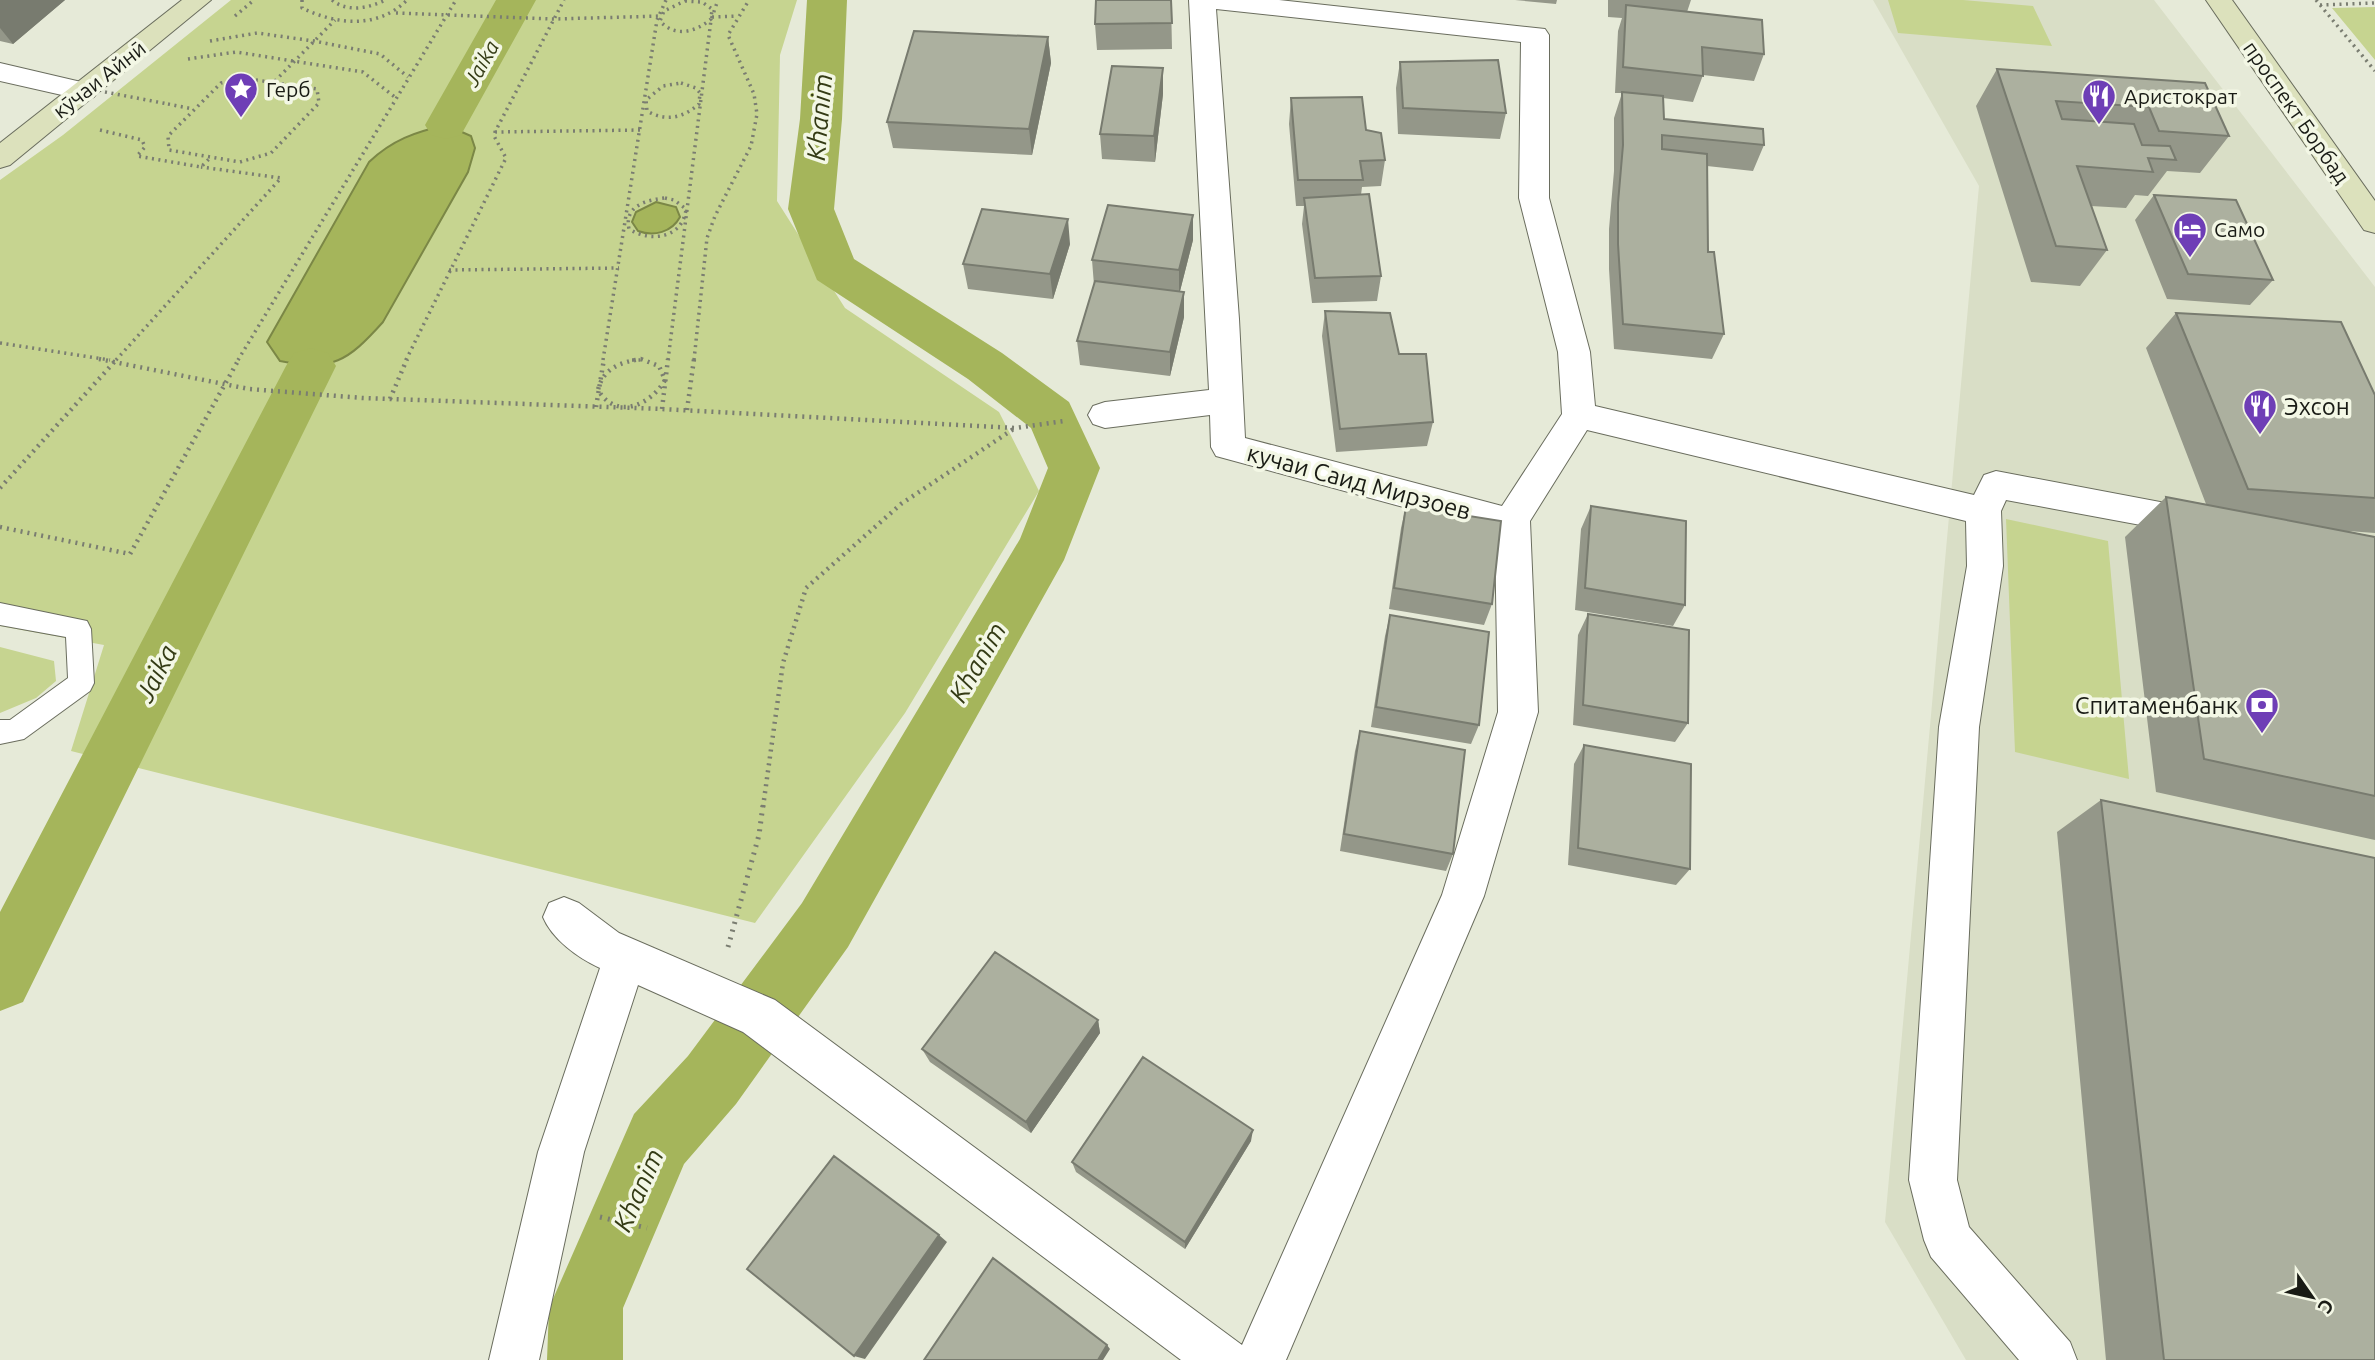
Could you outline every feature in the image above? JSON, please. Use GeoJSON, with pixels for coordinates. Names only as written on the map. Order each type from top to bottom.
{"type":"FeatureCollection","features":[{"type":"Feature","properties":{"kind":"street","name":"кӯчаи Айнӣ"},"geometry":{"type":"LineString","coordinates":[[0,158],[94,92],[198,0]]}},
{"type":"Feature","properties":{"kind":"street"},"geometry":{"type":"LineString","coordinates":[[1202,0],[1535,35],[1534,198],[1574,352],[1579,415],[1514,516]]}},
{"type":"Feature","properties":{"kind":"street","name":"кучаи Саид Мирзоев"},"geometry":{"type":"LineString","coordinates":[[1202,0],[1228,447],[1513,523],[1518,712],[1463,896],[1261,1360]]}},
{"type":"Feature","properties":{"kind":"street","name":"проспект Борбад"},"geometry":{"type":"LineString","coordinates":[[2219,0],[2375,223]]}},
{"type":"Feature","properties":{"kind":"street"},"geometry":{"type":"LineString","coordinates":[[0,72],[94,92]]}},
{"type":"Feature","properties":{"kind":"street"},"geometry":{"type":"LineString","coordinates":[[1105,415],[1227,401]]}},
{"type":"Feature","properties":{"kind":"street"},"geometry":{"type":"LineString","coordinates":[[1579,415],[1983,512]]}},
{"type":"Feature","properties":{"kind":"street"},"geometry":{"type":"LineString","coordinates":[[2052,1360],[1948,1240],[1933,1181],[1959,727],[1985,566],[1983,512],[1996,485],[2226,527]]}},
{"type":"Feature","properties":{"kind":"street"},"geometry":{"type":"LineString","coordinates":[[564,917],[604,948],[759,1016],[1223,1360]]}},
{"type":"Feature","properties":{"kind":"street"},"geometry":{"type":"LineString","coordinates":[[514,1360],[561,1152],[625,957]]}},
{"type":"Feature","properties":{"kind":"lane"},"geometry":{"type":"LineString","coordinates":[[0,614],[79,629],[81,683],[15,731],[0,732]]}},
{"type":"Feature","properties":{"kind":"path"},"geometry":{"type":"LineString","coordinates":[[302,0],[302,8],[310,13],[336,19],[376,20],[396,13],[555,19],[661,16]]}},
{"type":"Feature","properties":{"kind":"path"},"geometry":{"type":"LineString","coordinates":[[332,0],[336,4],[356,8],[386,0]]}},
{"type":"Feature","properties":{"kind":"path"},"geometry":{"type":"LineString","coordinates":[[396,13],[407,0]]}},
{"type":"Feature","properties":{"kind":"path"},"geometry":{"type":"LineString","coordinates":[[0,527],[130,554],[223,384],[456,0]]}},
{"type":"Feature","properties":{"kind":"path"},"geometry":{"type":"LineString","coordinates":[[390,399],[416,335],[506,158],[494,136],[495,132],[564,0]]}},
{"type":"Feature","properties":{"kind":"path"},"geometry":{"type":"LineString","coordinates":[[666,0],[661,16],[662,25],[682,32],[698,28],[712,17],[718,0]]}},
{"type":"Feature","properties":{"kind":"path"},"geometry":{"type":"LineString","coordinates":[[687,410],[703,293],[708,233],[719,205],[746,161],[755,136],[757,111],[728,35],[749,0]]}},
{"type":"Feature","properties":{"kind":"path"},"geometry":{"type":"LineString","coordinates":[[2316,0],[2375,71]]}},
{"type":"Feature","properties":{"kind":"path"},"geometry":{"type":"LineString","coordinates":[[662,409],[712,17],[712,9],[708,5],[694,1],[669,6],[657,20],[645,106],[652,115],[668,118],[694,110],[701,99]]}},
{"type":"Feature","properties":{"kind":"path"},"geometry":{"type":"LineString","coordinates":[[2320,5],[2375,1]]}},
{"type":"Feature","properties":{"kind":"path"},"geometry":{"type":"LineString","coordinates":[[712,17],[737,16]]}},
{"type":"Feature","properties":{"kind":"path"},"geometry":{"type":"LineString","coordinates":[[275,82],[336,19]]}},
{"type":"Feature","properties":{"kind":"path"},"geometry":{"type":"LineString","coordinates":[[202,42],[257,33],[314,41],[380,54],[408,77]]}},
{"type":"Feature","properties":{"kind":"path"},"geometry":{"type":"LineString","coordinates":[[180,60],[236,52],[363,72],[396,99]]}},
{"type":"Feature","properties":{"kind":"path"},"geometry":{"type":"LineString","coordinates":[[243,78],[275,82],[317,89],[319,103],[271,153],[240,162],[169,150],[168,136],[221,83],[243,78]]}},
{"type":"Feature","properties":{"kind":"path"},"geometry":{"type":"LineString","coordinates":[[596,407],[642,130],[643,106],[646,100],[663,86],[681,83],[696,88],[701,99]]}},
{"type":"Feature","properties":{"kind":"path"},"geometry":{"type":"LineString","coordinates":[[94,92],[194,109]]}},
{"type":"Feature","properties":{"kind":"path"},"geometry":{"type":"LineString","coordinates":[[0,488],[281,178],[137,156],[145,147],[142,140],[96,129]]}},
{"type":"Feature","properties":{"kind":"path"},"geometry":{"type":"LineString","coordinates":[[495,132],[642,130]]}},
{"type":"Feature","properties":{"kind":"path"},"geometry":{"type":"LineString","coordinates":[[201,167],[211,157]]}},
{"type":"Feature","properties":{"kind":"path"},"geometry":{"type":"LineString","coordinates":[[665,198],[681,204],[686,209],[684,222],[670,234],[650,238],[634,234],[629,229],[627,217],[645,202],[665,198]]}},
{"type":"Feature","properties":{"kind":"path"},"geometry":{"type":"LineString","coordinates":[[449,270],[619,268]]}},
{"type":"Feature","properties":{"kind":"path"},"geometry":{"type":"LineString","coordinates":[[0,343],[114,361],[249,389],[362,398],[687,410],[1016,428],[901,504],[806,588],[783,663],[759,835],[714,996]]}},
{"type":"Feature","properties":{"kind":"path"},"geometry":{"type":"LineString","coordinates":[[641,359],[659,366],[665,380],[662,388],[646,402],[624,408],[606,402],[598,390],[604,375],[619,363],[631,360],[641,359]]}},
{"type":"Feature","properties":{"kind":"shaded area"},"geometry":{"type":"Polygon","coordinates":[[[231,0],[797,0],[780,55],[777,201],[845,308],[999,412],[1039,491],[905,713],[755,923],[71,751],[104,645],[0,626],[0,180],[63,135],[231,0]]]}},
{"type":"Feature","properties":{"kind":"shaded area"},"geometry":{"type":"Polygon","coordinates":[[[1873,0],[2154,0],[2375,287],[2375,1360],[1966,1360],[1885,1222],[1979,186],[1873,0]]]}},
{"type":"Feature","properties":{"kind":"shaded area"},"geometry":{"type":"Polygon","coordinates":[[[1888,0],[1963,0],[2033,6],[2052,46],[1898,33],[1888,0]]]}},
{"type":"Feature","properties":{"kind":"shaded area"},"geometry":{"type":"Polygon","coordinates":[[[2375,7],[2375,60],[2332,8],[2375,7]]]}},
{"type":"Feature","properties":{"kind":"shaded area"},"geometry":{"type":"Polygon","coordinates":[[[446,125],[471,136],[475,148],[468,172],[383,322],[349,355],[338,360],[313,365],[280,361],[267,342],[369,162],[404,138],[446,125]]]}},
{"type":"Feature","properties":{"kind":"shaded area"},"geometry":{"type":"Polygon","coordinates":[[[656,202],[676,207],[680,217],[677,222],[662,232],[638,231],[632,222],[636,212],[656,202]]]}},
{"type":"Feature","properties":{"kind":"shaded area"},"geometry":{"type":"Polygon","coordinates":[[[2006,519],[2108,541],[2129,779],[2015,752],[2006,519]]]}},
{"type":"Feature","properties":{"kind":"shaded area"},"geometry":{"type":"Polygon","coordinates":[[[0,647],[54,661],[56,681],[36,698],[0,713],[0,647]]]}},
{"type":"Feature","properties":{"kind":"building"},"geometry":{"type":"Polygon","coordinates":[[[1096,0],[1171,0],[1172,23],[1095,24],[1096,0]]]}},
{"type":"Feature","properties":{"kind":"building"},"geometry":{"type":"Polygon","coordinates":[[[1626,5],[1762,20],[1764,54],[1702,47],[1703,76],[1623,67],[1626,5]]]}},
{"type":"Feature","properties":{"kind":"building"},"geometry":{"type":"Polygon","coordinates":[[[914,31],[1048,37],[1029,129],[887,122],[914,31]]]}},
{"type":"Feature","properties":{"kind":"building"},"geometry":{"type":"Polygon","coordinates":[[[1498,60],[1506,113],[1403,108],[1400,62],[1498,60]]]}},
{"type":"Feature","properties":{"kind":"building"},"geometry":{"type":"Polygon","coordinates":[[[1112,66],[1163,68],[1154,136],[1100,134],[1112,66]]]}},
{"type":"Feature","properties":{"kind":"building"},"geometry":{"type":"Polygon","coordinates":[[[1997,69],[2205,83],[2229,136],[2159,131],[2149,107],[2056,101],[2062,119],[2134,124],[2142,145],[2170,146],[2176,160],[2148,158],[2153,172],[2077,166],[2107,250],[2056,246],[1997,69]]]}},
{"type":"Feature","properties":{"kind":"building"},"geometry":{"type":"Polygon","coordinates":[[[1622,92],[1663,96],[1664,119],[1763,129],[1764,145],[1662,135],[1662,149],[1707,154],[1708,252],[1714,252],[1724,334],[1623,324],[1618,244],[1623,145],[1622,92]]]}},
{"type":"Feature","properties":{"kind":"building"},"geometry":{"type":"Polygon","coordinates":[[[1362,97],[1366,130],[1381,133],[1385,160],[1360,161],[1363,180],[1298,180],[1291,98],[1362,97]]]}},
{"type":"Feature","properties":{"kind":"building"},"geometry":{"type":"Polygon","coordinates":[[[1369,194],[1381,276],[1315,278],[1304,198],[1369,194]]]}},
{"type":"Feature","properties":{"kind":"building"},"geometry":{"type":"Polygon","coordinates":[[[2154,195],[2236,200],[2273,280],[2188,274],[2154,195]]]}},
{"type":"Feature","properties":{"kind":"building"},"geometry":{"type":"Polygon","coordinates":[[[1108,205],[1193,215],[1179,270],[1092,260],[1108,205]]]}},
{"type":"Feature","properties":{"kind":"building"},"geometry":{"type":"Polygon","coordinates":[[[982,209],[1068,219],[1050,274],[963,264],[982,209]]]}},
{"type":"Feature","properties":{"kind":"building"},"geometry":{"type":"Polygon","coordinates":[[[1095,281],[1184,292],[1170,352],[1077,341],[1095,281]]]}},
{"type":"Feature","properties":{"kind":"building"},"geometry":{"type":"Polygon","coordinates":[[[1325,311],[1390,313],[1399,354],[1426,354],[1433,422],[1340,429],[1325,311]]]}},
{"type":"Feature","properties":{"kind":"building"},"geometry":{"type":"Polygon","coordinates":[[[2176,313],[2341,322],[2375,395],[2375,498],[2248,489],[2176,313]]]}},
{"type":"Feature","properties":{"kind":"building","name":"Спитаменбанк"},"geometry":{"type":"Polygon","coordinates":[[[2166,497],[2375,537],[2375,796],[2204,759],[2166,497]]]}},
{"type":"Feature","properties":{"kind":"building"},"geometry":{"type":"Polygon","coordinates":[[[1406,506],[1501,521],[1492,604],[1394,588],[1406,506]]]}},
{"type":"Feature","properties":{"kind":"building"},"geometry":{"type":"Polygon","coordinates":[[[1591,506],[1686,521],[1685,605],[1585,588],[1591,506]]]}},
{"type":"Feature","properties":{"kind":"building"},"geometry":{"type":"Polygon","coordinates":[[[1588,614],[1689,630],[1688,723],[1583,705],[1588,614]]]}},
{"type":"Feature","properties":{"kind":"building"},"geometry":{"type":"Polygon","coordinates":[[[1390,615],[1489,632],[1479,725],[1376,707],[1390,615]]]}},
{"type":"Feature","properties":{"kind":"building"},"geometry":{"type":"Polygon","coordinates":[[[1360,731],[1465,750],[1453,854],[1344,834],[1360,731]]]}},
{"type":"Feature","properties":{"kind":"building"},"geometry":{"type":"Polygon","coordinates":[[[1584,745],[1691,764],[1690,869],[1578,848],[1584,745]]]}},
{"type":"Feature","properties":{"kind":"building"},"geometry":{"type":"Polygon","coordinates":[[[2101,800],[2375,858],[2375,1360],[2164,1360],[2101,800]]]}},
{"type":"Feature","properties":{"kind":"building"},"geometry":{"type":"Polygon","coordinates":[[[995,952],[1098,1020],[1026,1122],[922,1049],[995,952]]]}},
{"type":"Feature","properties":{"kind":"building"},"geometry":{"type":"Polygon","coordinates":[[[1143,1057],[1253,1130],[1185,1242],[1072,1162],[1143,1057]]]}},
{"type":"Feature","properties":{"kind":"building"},"geometry":{"type":"Polygon","coordinates":[[[834,1156],[939,1235],[854,1356],[747,1269],[834,1156]]]}},
{"type":"Feature","properties":{"kind":"building"},"geometry":{"type":"Polygon","coordinates":[[[993,1258],[1107,1345],[1098,1360],[924,1360],[993,1258]]]}},
{"type":"Feature","properties":{"kind":"waterway","name":"Jaika"},"geometry":{"type":"LineString","coordinates":[[446,125],[516,0]]}},
{"type":"Feature","properties":{"kind":"waterway","name":"Khanim"},"geometry":{"type":"LineString","coordinates":[[585,1360],[586,1308],[659,1139],[712,1080],[825,925],[1045,545],[1074,468],[1051,416],[985,366],[834,269],[811,209],[821,119],[827,0]]}},
{"type":"Feature","properties":{"kind":"waterway","name":"Jaika"},"geometry":{"type":"LineString","coordinates":[[0,979],[311,366]]}},
{"type":"Feature","properties":{"kind":"place","name":"Герб"},"geometry":{"type":"Point","coordinates":[241,119]}},
{"type":"Feature","properties":{"kind":"place","name":"Аристократ"},"geometry":{"type":"Point","coordinates":[2099,126]}},
{"type":"Feature","properties":{"kind":"place","name":"Само"},"geometry":{"type":"Point","coordinates":[2190,259]}},
{"type":"Feature","properties":{"kind":"place","name":"Эхсон"},"geometry":{"type":"Point","coordinates":[2260,436]}},
{"type":"Feature","properties":{"kind":"place","name":"Спитаменбанк"},"geometry":{"type":"Point","coordinates":[2262,735]}}]}
